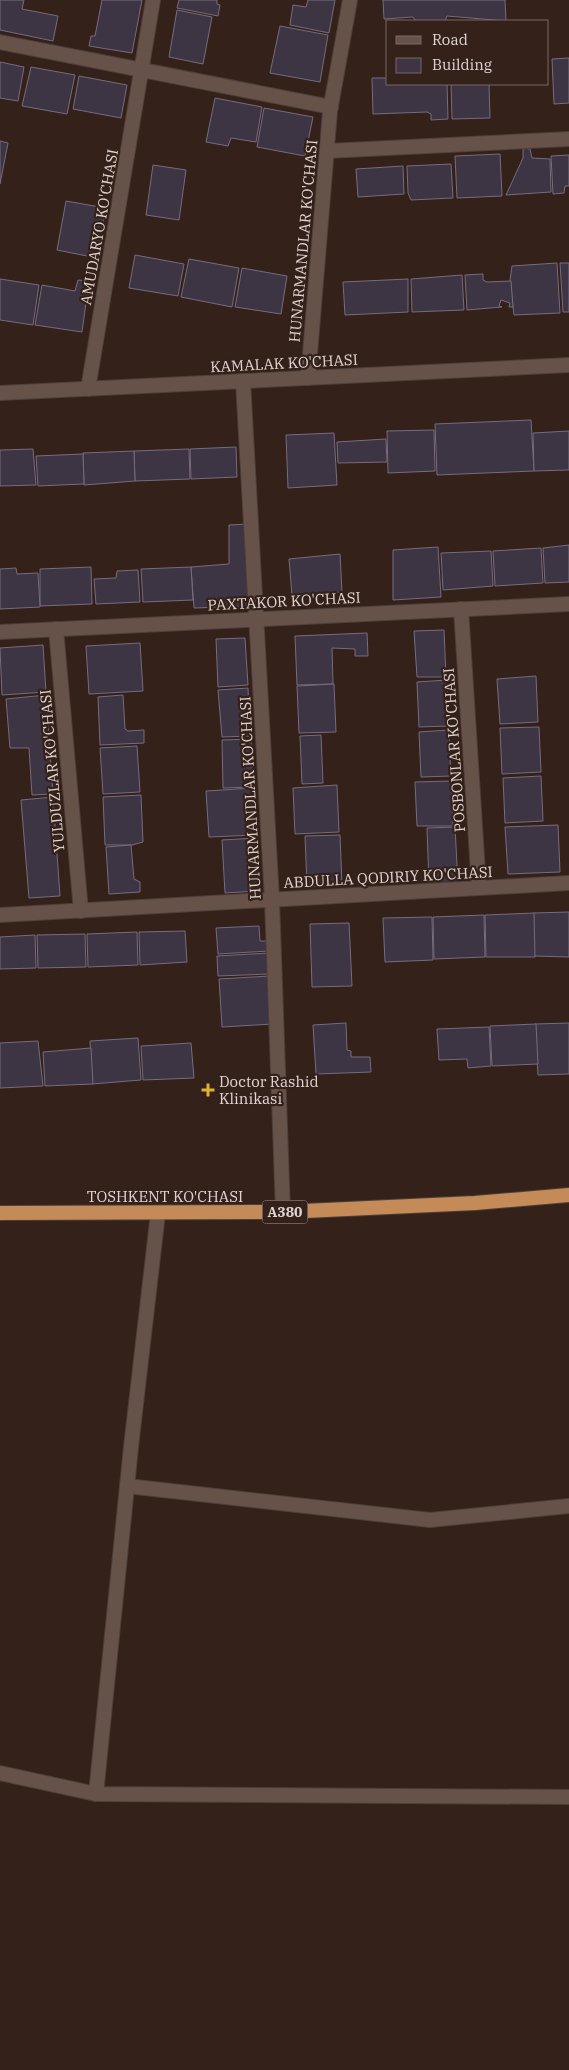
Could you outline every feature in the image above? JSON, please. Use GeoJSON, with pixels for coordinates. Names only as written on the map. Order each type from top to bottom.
{"type":"FeatureCollection","features":[{"type":"Feature","properties":{"kind":"highway","name":"TOSHKENT KO'CHASI"},"geometry":{"type":"LineString","coordinates":[[0,1213],[283,1212],[475,1203],[569,1195]]}},
{"type":"Feature","properties":{"kind":"street","name":"AMUDARYO KO'CHASI"},"geometry":{"type":"LineString","coordinates":[[88,389],[153,0]]}},
{"type":"Feature","properties":{"kind":"street","name":"HUNARMANDLAR KO'CHASI"},"geometry":{"type":"LineString","coordinates":[[308,378],[331,107],[350,0]]}},
{"type":"Feature","properties":{"kind":"street"},"geometry":{"type":"LineString","coordinates":[[0,42],[331,107]]}},
{"type":"Feature","properties":{"kind":"street"},"geometry":{"type":"LineString","coordinates":[[327,151],[569,138]]}},
{"type":"Feature","properties":{"kind":"street","name":"KAMALAK KO'CHASI"},"geometry":{"type":"LineString","coordinates":[[0,393],[569,366]]}},
{"type":"Feature","properties":{"kind":"street","name":"HUNARMANDLAR KO'CHASI"},"geometry":{"type":"LineString","coordinates":[[243,381],[272,900],[283,1212]]}},
{"type":"Feature","properties":{"kind":"street","name":"PAXTAKOR KO'CHASI"},"geometry":{"type":"LineString","coordinates":[[0,632],[569,604]]}},
{"type":"Feature","properties":{"kind":"street","name":"POSBONLAR KO'CHASI"},"geometry":{"type":"LineString","coordinates":[[461,609],[479,888]]}},
{"type":"Feature","properties":{"kind":"street","name":"YULDUZLAR KO'CHASI"},"geometry":{"type":"LineString","coordinates":[[56,629],[81,911]]}},
{"type":"Feature","properties":{"kind":"street","name":"ABDULLA QODIRIY KO'CHASI"},"geometry":{"type":"LineString","coordinates":[[0,915],[569,883]]}},
{"type":"Feature","properties":{"kind":"street"},"geometry":{"type":"LineString","coordinates":[[96,1794],[127,1486],[158,1213]]}},
{"type":"Feature","properties":{"kind":"street"},"geometry":{"type":"LineString","coordinates":[[127,1486],[430,1520],[569,1506]]}},
{"type":"Feature","properties":{"kind":"street"},"geometry":{"type":"LineString","coordinates":[[0,1773],[96,1794],[569,1797]]}},
{"type":"Feature","properties":{"kind":"building"},"geometry":{"type":"Polygon","coordinates":[[[0,0],[24,0],[22,9],[58,16],[53,41],[0,30],[0,0]]]}},
{"type":"Feature","properties":{"kind":"building"},"geometry":{"type":"Polygon","coordinates":[[[102,0],[142,0],[132,53],[89,46],[91,36],[95,36],[102,0]]]}},
{"type":"Feature","properties":{"kind":"building"},"geometry":{"type":"Polygon","coordinates":[[[179,0],[217,0],[217,4],[220,5],[218,16],[177,8],[179,0]]]}},
{"type":"Feature","properties":{"kind":"building"},"geometry":{"type":"Polygon","coordinates":[[[308,0],[335,0],[329,33],[290,25],[293,5],[306,7],[308,0]]]}},
{"type":"Feature","properties":{"kind":"building"},"geometry":{"type":"Polygon","coordinates":[[[383,0],[505,0],[506,20],[447,16],[445,20],[415,20],[413,17],[384,19],[383,0]]]}},
{"type":"Feature","properties":{"kind":"building"},"geometry":{"type":"Polygon","coordinates":[[[177,10],[212,17],[203,64],[169,57],[177,10]]]}},
{"type":"Feature","properties":{"kind":"building"},"geometry":{"type":"Polygon","coordinates":[[[280,26],[328,35],[320,82],[270,73],[280,26]]]}},
{"type":"Feature","properties":{"kind":"building"},"geometry":{"type":"Polygon","coordinates":[[[569,58],[569,103],[554,104],[552,59],[569,58]]]}},
{"type":"Feature","properties":{"kind":"building"},"geometry":{"type":"Polygon","coordinates":[[[0,62],[24,67],[18,101],[0,98],[0,62]]]}},
{"type":"Feature","properties":{"kind":"building"},"geometry":{"type":"Polygon","coordinates":[[[31,67],[75,75],[67,114],[22,106],[31,67]]]}},
{"type":"Feature","properties":{"kind":"building"},"geometry":{"type":"Polygon","coordinates":[[[79,76],[127,85],[121,118],[73,109],[79,76]]]}},
{"type":"Feature","properties":{"kind":"building"},"geometry":{"type":"Polygon","coordinates":[[[372,78],[386,78],[386,85],[447,85],[448,119],[431,120],[431,114],[427,112],[373,114],[372,78]]]}},
{"type":"Feature","properties":{"kind":"building"},"geometry":{"type":"Polygon","coordinates":[[[451,85],[489,85],[490,118],[452,119],[451,85]]]}},
{"type":"Feature","properties":{"kind":"building"},"geometry":{"type":"Polygon","coordinates":[[[215,98],[262,107],[256,142],[231,138],[228,146],[206,142],[215,98]]]}},
{"type":"Feature","properties":{"kind":"building"},"geometry":{"type":"Polygon","coordinates":[[[264,108],[313,117],[305,156],[257,147],[264,108]]]}},
{"type":"Feature","properties":{"kind":"building"},"geometry":{"type":"Polygon","coordinates":[[[0,141],[8,143],[0,184],[0,141]]]}},
{"type":"Feature","properties":{"kind":"building"},"geometry":{"type":"Polygon","coordinates":[[[523,148],[530,149],[532,158],[550,159],[551,192],[506,195],[523,158],[523,148]]]}},
{"type":"Feature","properties":{"kind":"building"},"geometry":{"type":"Polygon","coordinates":[[[500,154],[502,196],[457,198],[455,156],[500,154]]]}},
{"type":"Feature","properties":{"kind":"building"},"geometry":{"type":"Polygon","coordinates":[[[569,155],[569,186],[565,186],[564,193],[553,194],[551,156],[569,155]]]}},
{"type":"Feature","properties":{"kind":"building"},"geometry":{"type":"Polygon","coordinates":[[[451,164],[453,198],[411,200],[408,193],[407,166],[451,164]]]}},
{"type":"Feature","properties":{"kind":"building"},"geometry":{"type":"Polygon","coordinates":[[[153,165],[186,170],[179,220],[146,215],[153,165]]]}},
{"type":"Feature","properties":{"kind":"building"},"geometry":{"type":"Polygon","coordinates":[[[403,166],[404,194],[358,197],[356,169],[403,166]]]}},
{"type":"Feature","properties":{"kind":"building"},"geometry":{"type":"Polygon","coordinates":[[[66,201],[106,208],[97,258],[57,250],[66,201]]]}},
{"type":"Feature","properties":{"kind":"building"},"geometry":{"type":"Polygon","coordinates":[[[135,255],[184,264],[178,296],[129,288],[135,255]]]}},
{"type":"Feature","properties":{"kind":"building"},"geometry":{"type":"Polygon","coordinates":[[[189,259],[239,268],[232,307],[181,297],[189,259]]]}},
{"type":"Feature","properties":{"kind":"building"},"geometry":{"type":"Polygon","coordinates":[[[557,263],[560,313],[514,315],[510,280],[512,266],[557,263]]]}},
{"type":"Feature","properties":{"kind":"building"},"geometry":{"type":"Polygon","coordinates":[[[560,263],[569,263],[569,312],[563,312],[560,263]]]}},
{"type":"Feature","properties":{"kind":"building"},"geometry":{"type":"Polygon","coordinates":[[[242,268],[287,276],[281,314],[235,307],[242,268]]]}},
{"type":"Feature","properties":{"kind":"building"},"geometry":{"type":"Polygon","coordinates":[[[483,274],[483,280],[487,282],[511,281],[513,307],[509,307],[510,303],[501,300],[499,306],[502,307],[467,310],[465,275],[483,274]]]}},
{"type":"Feature","properties":{"kind":"building"},"geometry":{"type":"Polygon","coordinates":[[[462,275],[464,310],[412,312],[411,279],[462,275]]]}},
{"type":"Feature","properties":{"kind":"building"},"geometry":{"type":"Polygon","coordinates":[[[0,279],[39,285],[33,325],[0,320],[0,279]]]}},
{"type":"Feature","properties":{"kind":"building"},"geometry":{"type":"Polygon","coordinates":[[[408,279],[408,312],[345,315],[343,282],[408,279]]]}},
{"type":"Feature","properties":{"kind":"building"},"geometry":{"type":"Polygon","coordinates":[[[78,280],[89,281],[82,332],[35,325],[42,285],[75,291],[78,280]]]}},
{"type":"Feature","properties":{"kind":"building"},"geometry":{"type":"Polygon","coordinates":[[[531,420],[534,471],[437,475],[435,424],[531,420]]]}},
{"type":"Feature","properties":{"kind":"building"},"geometry":{"type":"Polygon","coordinates":[[[434,430],[435,471],[388,473],[387,431],[434,430]]]}},
{"type":"Feature","properties":{"kind":"building"},"geometry":{"type":"Polygon","coordinates":[[[569,431],[569,470],[534,471],[533,433],[569,431]]]}},
{"type":"Feature","properties":{"kind":"building"},"geometry":{"type":"Polygon","coordinates":[[[334,433],[337,485],[288,488],[286,435],[334,433]]]}},
{"type":"Feature","properties":{"kind":"building"},"geometry":{"type":"Polygon","coordinates":[[[386,439],[387,462],[338,463],[337,442],[386,439]]]}},
{"type":"Feature","properties":{"kind":"building"},"geometry":{"type":"Polygon","coordinates":[[[236,447],[237,477],[191,479],[190,449],[236,447]]]}},
{"type":"Feature","properties":{"kind":"building"},"geometry":{"type":"Polygon","coordinates":[[[33,449],[36,485],[0,486],[0,450],[33,449]]]}},
{"type":"Feature","properties":{"kind":"building"},"geometry":{"type":"Polygon","coordinates":[[[189,449],[190,479],[135,481],[134,451],[189,449]]]}},
{"type":"Feature","properties":{"kind":"building"},"geometry":{"type":"Polygon","coordinates":[[[134,451],[135,481],[84,485],[83,453],[134,451]]]}},
{"type":"Feature","properties":{"kind":"building"},"geometry":{"type":"Polygon","coordinates":[[[83,454],[84,484],[38,486],[36,456],[83,454]]]}},
{"type":"Feature","properties":{"kind":"building"},"geometry":{"type":"Polygon","coordinates":[[[248,524],[252,606],[194,608],[191,567],[229,564],[229,525],[248,524]]]}},
{"type":"Feature","properties":{"kind":"building"},"geometry":{"type":"Polygon","coordinates":[[[569,545],[569,582],[545,583],[543,548],[569,545]]]}},
{"type":"Feature","properties":{"kind":"building"},"geometry":{"type":"Polygon","coordinates":[[[438,547],[441,597],[393,600],[393,550],[438,547]]]}},
{"type":"Feature","properties":{"kind":"building"},"geometry":{"type":"Polygon","coordinates":[[[541,548],[543,583],[495,586],[493,551],[541,548]]]}},
{"type":"Feature","properties":{"kind":"building"},"geometry":{"type":"Polygon","coordinates":[[[491,551],[493,586],[443,590],[441,553],[491,551]]]}},
{"type":"Feature","properties":{"kind":"building"},"geometry":{"type":"Polygon","coordinates":[[[340,554],[342,592],[292,596],[289,559],[340,554]]]}},
{"type":"Feature","properties":{"kind":"building"},"geometry":{"type":"Polygon","coordinates":[[[91,567],[92,604],[40,606],[40,569],[91,567]]]}},
{"type":"Feature","properties":{"kind":"building"},"geometry":{"type":"Polygon","coordinates":[[[191,567],[193,600],[143,602],[141,569],[191,567]]]}},
{"type":"Feature","properties":{"kind":"building"},"geometry":{"type":"Polygon","coordinates":[[[16,568],[17,574],[38,573],[40,607],[0,609],[0,569],[16,568]]]}},
{"type":"Feature","properties":{"kind":"building"},"geometry":{"type":"Polygon","coordinates":[[[138,570],[140,602],[96,604],[94,579],[116,578],[117,571],[138,570]]]}},
{"type":"Feature","properties":{"kind":"building"},"geometry":{"type":"Polygon","coordinates":[[[444,630],[446,677],[417,677],[414,631],[444,630]]]}},
{"type":"Feature","properties":{"kind":"building"},"geometry":{"type":"Polygon","coordinates":[[[367,633],[368,656],[355,656],[355,649],[332,648],[333,684],[297,685],[295,636],[367,633]]]}},
{"type":"Feature","properties":{"kind":"building"},"geometry":{"type":"Polygon","coordinates":[[[245,638],[248,685],[218,687],[216,639],[245,638]]]}},
{"type":"Feature","properties":{"kind":"building"},"geometry":{"type":"Polygon","coordinates":[[[140,643],[143,691],[89,694],[86,646],[140,643]]]}},
{"type":"Feature","properties":{"kind":"building"},"geometry":{"type":"Polygon","coordinates":[[[43,645],[46,692],[2,695],[0,648],[43,645]]]}},
{"type":"Feature","properties":{"kind":"building"},"geometry":{"type":"Polygon","coordinates":[[[536,676],[538,722],[500,724],[497,679],[536,676]]]}},
{"type":"Feature","properties":{"kind":"building"},"geometry":{"type":"Polygon","coordinates":[[[447,680],[449,726],[419,727],[417,682],[447,680]]]}},
{"type":"Feature","properties":{"kind":"building"},"geometry":{"type":"Polygon","coordinates":[[[334,684],[336,732],[299,733],[297,686],[334,684]]]}},
{"type":"Feature","properties":{"kind":"building"},"geometry":{"type":"Polygon","coordinates":[[[248,688],[250,736],[222,737],[218,690],[248,688]]]}},
{"type":"Feature","properties":{"kind":"building"},"geometry":{"type":"Polygon","coordinates":[[[46,695],[53,794],[32,795],[29,748],[10,748],[6,699],[46,695]]]}},
{"type":"Feature","properties":{"kind":"building"},"geometry":{"type":"Polygon","coordinates":[[[123,695],[125,729],[128,731],[144,730],[144,743],[100,745],[98,697],[123,695]]]}},
{"type":"Feature","properties":{"kind":"building"},"geometry":{"type":"Polygon","coordinates":[[[539,727],[541,772],[502,774],[500,728],[539,727]]]}},
{"type":"Feature","properties":{"kind":"building"},"geometry":{"type":"Polygon","coordinates":[[[449,730],[451,776],[421,777],[419,732],[449,730]]]}},
{"type":"Feature","properties":{"kind":"building"},"geometry":{"type":"Polygon","coordinates":[[[321,735],[323,783],[302,784],[300,736],[321,735]]]}},
{"type":"Feature","properties":{"kind":"building"},"geometry":{"type":"Polygon","coordinates":[[[251,739],[253,787],[223,788],[222,740],[251,739]]]}},
{"type":"Feature","properties":{"kind":"building"},"geometry":{"type":"Polygon","coordinates":[[[137,746],[140,792],[103,794],[100,748],[137,746]]]}},
{"type":"Feature","properties":{"kind":"building"},"geometry":{"type":"Polygon","coordinates":[[[541,776],[543,821],[505,823],[503,778],[541,776]]]}},
{"type":"Feature","properties":{"kind":"building"},"geometry":{"type":"Polygon","coordinates":[[[451,781],[453,826],[417,826],[415,782],[451,781]]]}},
{"type":"Feature","properties":{"kind":"building"},"geometry":{"type":"Polygon","coordinates":[[[337,785],[339,832],[295,834],[293,788],[337,785]]]}},
{"type":"Feature","properties":{"kind":"building"},"geometry":{"type":"Polygon","coordinates":[[[252,788],[256,835],[209,837],[206,791],[252,788]]]}},
{"type":"Feature","properties":{"kind":"building"},"geometry":{"type":"Polygon","coordinates":[[[141,795],[143,842],[132,845],[105,845],[103,797],[141,795]]]}},
{"type":"Feature","properties":{"kind":"building"},"geometry":{"type":"Polygon","coordinates":[[[53,797],[60,896],[29,898],[21,800],[53,797]]]}},
{"type":"Feature","properties":{"kind":"building"},"geometry":{"type":"Polygon","coordinates":[[[558,825],[560,872],[508,874],[505,827],[558,825]]]}},
{"type":"Feature","properties":{"kind":"building"},"geometry":{"type":"Polygon","coordinates":[[[455,827],[458,884],[429,885],[427,828],[455,827]]]}},
{"type":"Feature","properties":{"kind":"building"},"geometry":{"type":"Polygon","coordinates":[[[340,835],[342,885],[307,887],[305,836],[340,835]]]}},
{"type":"Feature","properties":{"kind":"building"},"geometry":{"type":"Polygon","coordinates":[[[256,838],[258,891],[225,893],[222,840],[256,838]]]}},
{"type":"Feature","properties":{"kind":"building"},"geometry":{"type":"Polygon","coordinates":[[[131,845],[134,879],[140,882],[140,892],[109,894],[106,847],[131,845]]]}},
{"type":"Feature","properties":{"kind":"building"},"geometry":{"type":"Polygon","coordinates":[[[569,912],[569,957],[534,956],[533,913],[569,912]]]}},
{"type":"Feature","properties":{"kind":"building"},"geometry":{"type":"Polygon","coordinates":[[[534,913],[535,957],[486,957],[485,915],[534,913]]]}},
{"type":"Feature","properties":{"kind":"building"},"geometry":{"type":"Polygon","coordinates":[[[484,915],[485,957],[434,959],[433,917],[484,915]]]}},
{"type":"Feature","properties":{"kind":"building"},"geometry":{"type":"Polygon","coordinates":[[[432,917],[433,960],[385,962],[383,918],[432,917]]]}},
{"type":"Feature","properties":{"kind":"building"},"geometry":{"type":"Polygon","coordinates":[[[349,923],[352,986],[312,987],[310,924],[349,923]]]}},
{"type":"Feature","properties":{"kind":"building"},"geometry":{"type":"Polygon","coordinates":[[[259,926],[260,941],[268,941],[269,951],[218,954],[216,928],[259,926]]]}},
{"type":"Feature","properties":{"kind":"building"},"geometry":{"type":"Polygon","coordinates":[[[185,931],[187,962],[140,965],[139,932],[185,931]]]}},
{"type":"Feature","properties":{"kind":"building"},"geometry":{"type":"Polygon","coordinates":[[[137,932],[138,965],[88,967],[87,934],[137,932]]]}},
{"type":"Feature","properties":{"kind":"building"},"geometry":{"type":"Polygon","coordinates":[[[85,934],[86,967],[38,968],[37,935],[85,934]]]}},
{"type":"Feature","properties":{"kind":"building"},"geometry":{"type":"Polygon","coordinates":[[[35,935],[36,968],[0,969],[0,937],[35,935]]]}},
{"type":"Feature","properties":{"kind":"building"},"geometry":{"type":"Polygon","coordinates":[[[269,953],[270,974],[218,976],[217,956],[269,953]]]}},
{"type":"Feature","properties":{"kind":"building"},"geometry":{"type":"Polygon","coordinates":[[[270,976],[273,1024],[222,1027],[219,979],[270,976]]]}},
{"type":"Feature","properties":{"kind":"building"},"geometry":{"type":"Polygon","coordinates":[[[346,1023],[347,1050],[351,1051],[351,1057],[370,1057],[371,1072],[316,1074],[313,1025],[346,1023]]]}},
{"type":"Feature","properties":{"kind":"building"},"geometry":{"type":"Polygon","coordinates":[[[569,1023],[569,1074],[538,1075],[535,1024],[569,1023]]]}},
{"type":"Feature","properties":{"kind":"building"},"geometry":{"type":"Polygon","coordinates":[[[536,1024],[538,1064],[492,1066],[490,1026],[536,1024]]]}},
{"type":"Feature","properties":{"kind":"building"},"geometry":{"type":"Polygon","coordinates":[[[489,1027],[491,1066],[468,1068],[467,1059],[439,1060],[437,1029],[489,1027]]]}},
{"type":"Feature","properties":{"kind":"building"},"geometry":{"type":"Polygon","coordinates":[[[138,1038],[141,1080],[92,1084],[90,1041],[138,1038]]]}},
{"type":"Feature","properties":{"kind":"building"},"geometry":{"type":"Polygon","coordinates":[[[38,1041],[43,1086],[0,1088],[0,1043],[38,1041]]]}},
{"type":"Feature","properties":{"kind":"building"},"geometry":{"type":"Polygon","coordinates":[[[191,1043],[194,1078],[143,1080],[141,1046],[191,1043]]]}},
{"type":"Feature","properties":{"kind":"building"},"geometry":{"type":"Polygon","coordinates":[[[91,1048],[93,1084],[45,1086],[43,1052],[91,1048]]]}},
{"type":"Feature","properties":{"kind":"place","name":"Doctor Rashid Klinikasi"},"geometry":{"type":"Point","coordinates":[208,1090]}}]}
